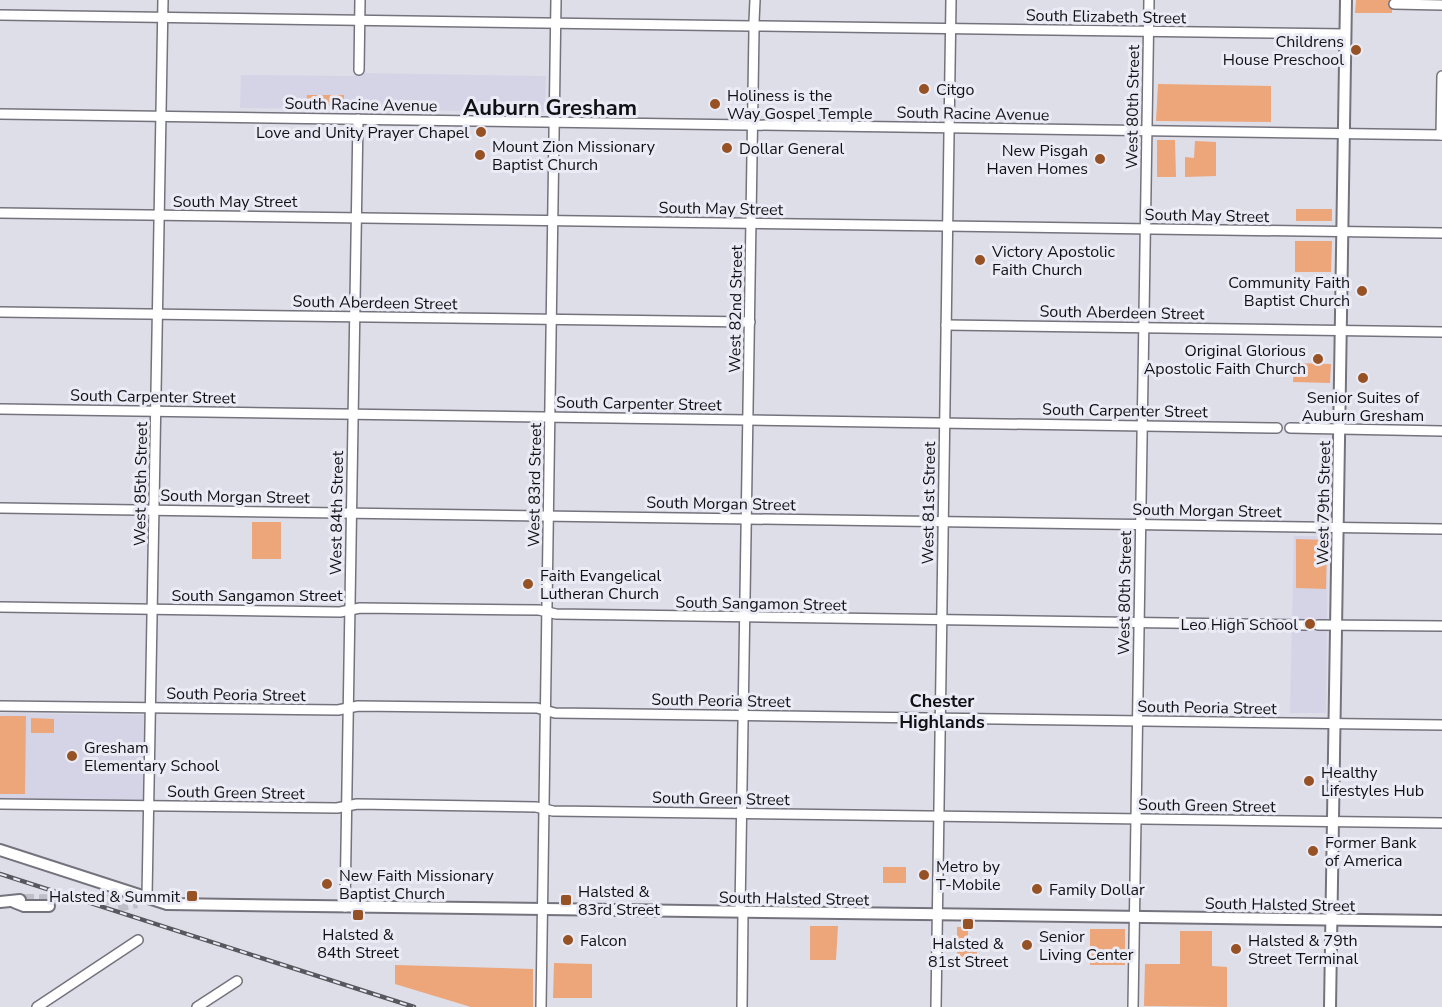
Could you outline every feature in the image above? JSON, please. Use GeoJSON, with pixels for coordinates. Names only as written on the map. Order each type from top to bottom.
{"type":"FeatureCollection","features":[{"type":"Feature","properties":{"kind":"main road","name":"West 79th Street"},"geometry":{"type":"LineString","coordinates":[[1330,1007],[1346,0]]}},
{"type":"Feature","properties":{"kind":"main road","name":"South Halsted Street"},"geometry":{"type":"LineString","coordinates":[[0,850],[166,904],[1442,921]]}},
{"type":"Feature","properties":{"kind":"main road"},"geometry":{"type":"LineString","coordinates":[[132,902],[147,897]]}},
{"type":"Feature","properties":{"kind":"main road"},"geometry":{"type":"LineString","coordinates":[[0,902],[19,901],[24,906],[49,906]]}},
{"type":"Feature","properties":{"kind":"street","name":"West 85th Street"},"geometry":{"type":"LineString","coordinates":[[147,897],[163,0]]}},
{"type":"Feature","properties":{"kind":"street"},"geometry":{"type":"LineString","coordinates":[[359,70],[360,0]]}},
{"type":"Feature","properties":{"kind":"street","name":"West 83rd Street"},"geometry":{"type":"LineString","coordinates":[[541,1007],[556,0]]}},
{"type":"Feature","properties":{"kind":"street","name":"West 82nd Street"},"geometry":{"type":"LineString","coordinates":[[742,1007],[743,716],[755,0]]}},
{"type":"Feature","properties":{"kind":"street","name":"West 81st Street"},"geometry":{"type":"LineString","coordinates":[[936,1007],[951,0]]}},
{"type":"Feature","properties":{"kind":"street","name":"West 80th Street"},"geometry":{"type":"LineString","coordinates":[[1133,1007],[1149,0]]}},
{"type":"Feature","properties":{"kind":"street"},"geometry":{"type":"LineString","coordinates":[[1394,4],[1442,5]]}},
{"type":"Feature","properties":{"kind":"street","name":"South Elizabeth Street"},"geometry":{"type":"LineString","coordinates":[[0,15],[1345,34]]}},
{"type":"Feature","properties":{"kind":"street"},"geometry":{"type":"LineString","coordinates":[[1441,135],[1442,76]]}},
{"type":"Feature","properties":{"kind":"street","name":"South Racine Avenue"},"geometry":{"type":"LineString","coordinates":[[0,114],[1441,135]]}},
{"type":"Feature","properties":{"kind":"street","name":"West 84th Street"},"geometry":{"type":"LineString","coordinates":[[345,907],[358,119]]}},
{"type":"Feature","properties":{"kind":"street","name":"South May Street"},"geometry":{"type":"LineString","coordinates":[[0,213],[1442,233]]}},
{"type":"Feature","properties":{"kind":"street","name":"South Aberdeen Street"},"geometry":{"type":"LineString","coordinates":[[0,312],[750,322]]}},
{"type":"Feature","properties":{"kind":"street","name":"South Aberdeen Street"},"geometry":{"type":"LineString","coordinates":[[946,325],[1442,332]]}},
{"type":"Feature","properties":{"kind":"street","name":"South Carpenter Street"},"geometry":{"type":"LineString","coordinates":[[0,409],[1277,428]]}},
{"type":"Feature","properties":{"kind":"street"},"geometry":{"type":"LineString","coordinates":[[1290,428],[1442,430]]}},
{"type":"Feature","properties":{"kind":"street","name":"South Morgan Street"},"geometry":{"type":"LineString","coordinates":[[0,508],[1442,529]]}},
{"type":"Feature","properties":{"kind":"street","name":"South Sangamon Street"},"geometry":{"type":"LineString","coordinates":[[0,607],[340,612],[360,608],[745,618],[1306,625]]}},
{"type":"Feature","properties":{"kind":"street"},"geometry":{"type":"LineString","coordinates":[[1318,625],[1442,626]]}},
{"type":"Feature","properties":{"kind":"street","name":"South Peoria Street"},"geometry":{"type":"LineString","coordinates":[[0,706],[525,708],[555,713],[1442,725]]}},
{"type":"Feature","properties":{"kind":"street","name":"South Green Street"},"geometry":{"type":"LineString","coordinates":[[0,804],[337,808],[347,806],[742,814],[1442,823]]}},
{"type":"Feature","properties":{"kind":"street"},"geometry":{"type":"LineString","coordinates":[[37,1007],[138,940]]}},
{"type":"Feature","properties":{"kind":"street"},"geometry":{"type":"LineString","coordinates":[[197,1007],[237,981]]}},
{"type":"Feature","properties":{"kind":"shaded area"},"geometry":{"type":"Polygon","coordinates":[[[1356,0],[1392,0],[1392,13],[1355,13],[1356,0]]]}},
{"type":"Feature","properties":{"kind":"shaded area"},"geometry":{"type":"Polygon","coordinates":[[[363,73],[546,76],[545,112],[240,108],[241,75],[352,76],[363,73]]]}},
{"type":"Feature","properties":{"kind":"shaded area"},"geometry":{"type":"Polygon","coordinates":[[[1158,84],[1271,86],[1271,122],[1156,121],[1158,84]]]}},
{"type":"Feature","properties":{"kind":"shaded area"},"geometry":{"type":"Polygon","coordinates":[[[307,95],[344,95],[344,106],[306,105],[307,95]]]}},
{"type":"Feature","properties":{"kind":"shaded area"},"geometry":{"type":"Polygon","coordinates":[[[1157,140],[1175,140],[1176,177],[1157,177],[1157,140]]]}},
{"type":"Feature","properties":{"kind":"shaded area"},"geometry":{"type":"Polygon","coordinates":[[[1195,141],[1216,142],[1216,176],[1185,177],[1185,157],[1194,158],[1195,141]]]}},
{"type":"Feature","properties":{"kind":"shaded area"},"geometry":{"type":"Polygon","coordinates":[[[1296,209],[1332,209],[1332,221],[1296,221],[1296,209]]]}},
{"type":"Feature","properties":{"kind":"shaded area"},"geometry":{"type":"Polygon","coordinates":[[[1295,241],[1332,241],[1331,272],[1295,272],[1295,241]]]}},
{"type":"Feature","properties":{"kind":"shaded area"},"geometry":{"type":"Polygon","coordinates":[[[1294,363],[1331,364],[1330,383],[1293,382],[1294,363]]]}},
{"type":"Feature","properties":{"kind":"shaded area"},"geometry":{"type":"Polygon","coordinates":[[[252,522],[281,522],[281,559],[252,559],[252,522]]]}},
{"type":"Feature","properties":{"kind":"shaded area","name":"Leo High School"},"geometry":{"type":"Polygon","coordinates":[[[1294,536],[1328,536],[1326,713],[1290,713],[1294,536]]]}},
{"type":"Feature","properties":{"kind":"shaded area"},"geometry":{"type":"Polygon","coordinates":[[[1296,539],[1327,540],[1326,589],[1296,588],[1296,539]]]}},
{"type":"Feature","properties":{"kind":"shaded area","name":"Gresham Elementary School"},"geometry":{"type":"Polygon","coordinates":[[[0,713],[145,715],[144,801],[0,798],[0,713]]]}},
{"type":"Feature","properties":{"kind":"shaded area"},"geometry":{"type":"Polygon","coordinates":[[[0,716],[26,716],[25,794],[0,794],[0,716]]]}},
{"type":"Feature","properties":{"kind":"shaded area"},"geometry":{"type":"Polygon","coordinates":[[[31,718],[54,719],[54,733],[31,733],[31,718]]]}},
{"type":"Feature","properties":{"kind":"shaded area"},"geometry":{"type":"Polygon","coordinates":[[[883,867],[906,867],[906,883],[883,883],[883,867]]]}},
{"type":"Feature","properties":{"kind":"shaded area"},"geometry":{"type":"Polygon","coordinates":[[[810,926],[838,926],[836,960],[810,960],[810,926]]]}},
{"type":"Feature","properties":{"kind":"shaded area"},"geometry":{"type":"Polygon","coordinates":[[[957,927],[968,927],[968,943],[977,944],[977,961],[957,961],[957,927]]]}},
{"type":"Feature","properties":{"kind":"shaded area"},"geometry":{"type":"Polygon","coordinates":[[[1090,929],[1125,929],[1125,965],[1090,965],[1090,929]]]}},
{"type":"Feature","properties":{"kind":"shaded area"},"geometry":{"type":"Polygon","coordinates":[[[1180,931],[1212,931],[1212,966],[1227,967],[1227,1007],[1144,1006],[1145,964],[1180,964],[1180,931]]]}},
{"type":"Feature","properties":{"kind":"shaded area"},"geometry":{"type":"Polygon","coordinates":[[[554,963],[592,964],[592,998],[553,998],[554,963]]]}},
{"type":"Feature","properties":{"kind":"shaded area"},"geometry":{"type":"Polygon","coordinates":[[[395,965],[533,969],[533,1007],[471,1007],[395,984],[395,965]]]}},
{"type":"Feature","properties":{"kind":"tunnel"},"geometry":{"type":"LineString","coordinates":[[24,899],[126,900]]}},
{"type":"Feature","properties":{"kind":"tunnel"},"geometry":{"type":"LineString","coordinates":[[118,907],[137,903]]}},
{"type":"Feature","properties":{"kind":"railway"},"geometry":{"type":"LineString","coordinates":[[0,874],[414,1007]]}},
{"type":"Feature","properties":{"kind":"place","name":"Childrens House Preschool"},"geometry":{"type":"Point","coordinates":[1356,50]}},
{"type":"Feature","properties":{"kind":"place","name":"Citgo"},"geometry":{"type":"Point","coordinates":[924,89]}},
{"type":"Feature","properties":{"kind":"place","name":"Holiness is the Way Gospel Temple"},"geometry":{"type":"Point","coordinates":[715,104]}},
{"type":"Feature","properties":{"kind":"place","name":"Love and Unity Prayer Chapel"},"geometry":{"type":"Point","coordinates":[481,132]}},
{"type":"Feature","properties":{"kind":"place","name":"Dollar General"},"geometry":{"type":"Point","coordinates":[727,148]}},
{"type":"Feature","properties":{"kind":"place","name":"Mount Zion Missionary Baptist Church"},"geometry":{"type":"Point","coordinates":[480,155]}},
{"type":"Feature","properties":{"kind":"place","name":"New Pisgah Haven Homes"},"geometry":{"type":"Point","coordinates":[1100,159]}},
{"type":"Feature","properties":{"kind":"place","name":"Victory Apostolic Faith Church"},"geometry":{"type":"Point","coordinates":[980,260]}},
{"type":"Feature","properties":{"kind":"place","name":"Community Faith Baptist Church"},"geometry":{"type":"Point","coordinates":[1362,291]}},
{"type":"Feature","properties":{"kind":"place","name":"Original Glorious Apostolic Faith Church"},"geometry":{"type":"Point","coordinates":[1318,359]}},
{"type":"Feature","properties":{"kind":"place","name":"Senior Suites of Auburn Gresham"},"geometry":{"type":"Point","coordinates":[1363,378]}},
{"type":"Feature","properties":{"kind":"place","name":"Faith Evangelical Lutheran Church"},"geometry":{"type":"Point","coordinates":[528,584]}},
{"type":"Feature","properties":{"kind":"place","name":"Leo High School"},"geometry":{"type":"Point","coordinates":[1310,624]}},
{"type":"Feature","properties":{"kind":"place","name":"Gresham Elementary School"},"geometry":{"type":"Point","coordinates":[72,756]}},
{"type":"Feature","properties":{"kind":"place","name":"Healthy Lifestyles Hub"},"geometry":{"type":"Point","coordinates":[1309,781]}},
{"type":"Feature","properties":{"kind":"place","name":"Former Bank of America"},"geometry":{"type":"Point","coordinates":[1313,851]}},
{"type":"Feature","properties":{"kind":"place","name":"Metro by T-Mobile"},"geometry":{"type":"Point","coordinates":[924,875]}},
{"type":"Feature","properties":{"kind":"place","name":"New Faith Missionary Baptist Church"},"geometry":{"type":"Point","coordinates":[327,884]}},
{"type":"Feature","properties":{"kind":"place","name":"Family Dollar"},"geometry":{"type":"Point","coordinates":[1037,889]}},
{"type":"Feature","properties":{"kind":"place","name":"Halsted & Summit"},"geometry":{"type":"Point","coordinates":[192,896]}},
{"type":"Feature","properties":{"kind":"place","name":"Halsted & 83rd Street"},"geometry":{"type":"Point","coordinates":[566,900]}},
{"type":"Feature","properties":{"kind":"place","name":"Halsted & 84th Street"},"geometry":{"type":"Point","coordinates":[358,915]}},
{"type":"Feature","properties":{"kind":"place","name":"Halsted & 81st Street"},"geometry":{"type":"Point","coordinates":[968,924]}},
{"type":"Feature","properties":{"kind":"place","name":"Falcon"},"geometry":{"type":"Point","coordinates":[568,940]}},
{"type":"Feature","properties":{"kind":"place","name":"Senior Living Center"},"geometry":{"type":"Point","coordinates":[1027,945]}},
{"type":"Feature","properties":{"kind":"place","name":"Halsted & 79th Street Terminal"},"geometry":{"type":"Point","coordinates":[1236,949]}},
{"type":"Feature","properties":{"kind":"district","name":"Auburn Gresham"},"geometry":{"type":"Point","coordinates":[550,107]}},
{"type":"Feature","properties":{"kind":"district","name":"Chester Highlands"},"geometry":{"type":"Point","coordinates":[942,711]}}]}
